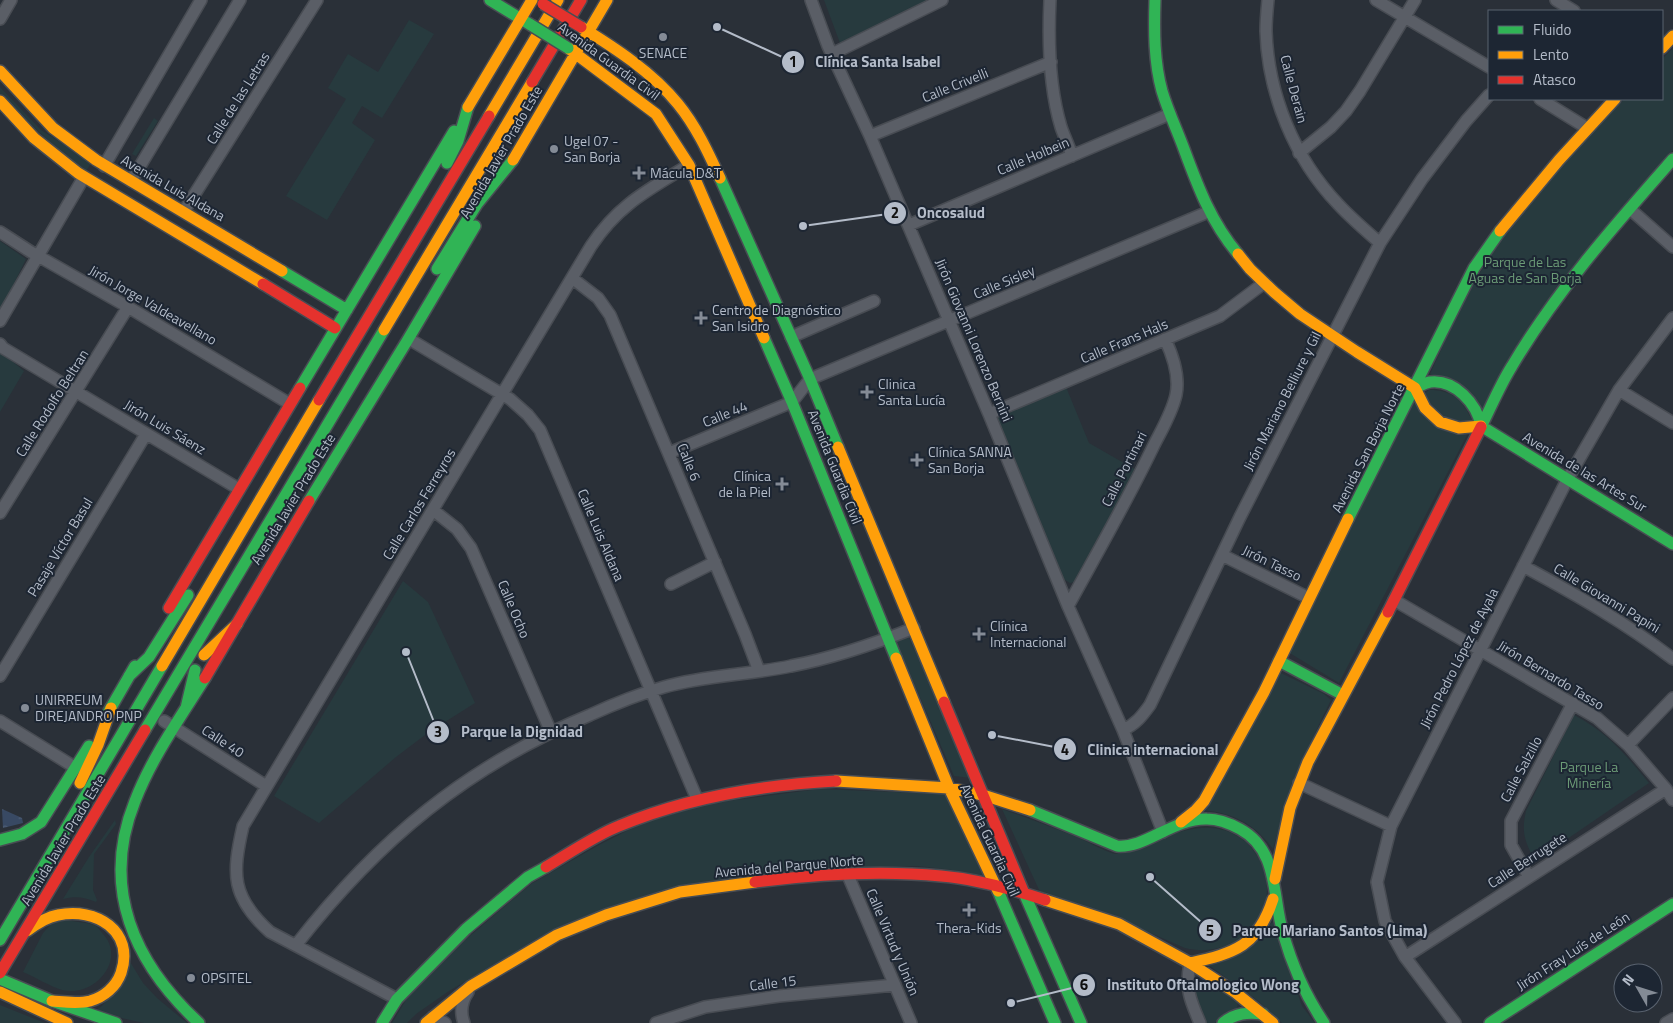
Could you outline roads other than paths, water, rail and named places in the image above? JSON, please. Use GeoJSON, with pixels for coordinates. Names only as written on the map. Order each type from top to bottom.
{"type":"FeatureCollection","features":[{"type":"Feature","properties":{"kind":"main road","name":"Avenida Guardia Civil"},"geometry":{"type":"LineString","coordinates":[[490,0],[572,50],[656,114],[688,165],[792,402],[949,788],[996,886],[1054,1023]]}},
{"type":"Feature","properties":{"kind":"main road","name":"Avenida Javier Prado Este"},"geometry":{"type":"LineString","coordinates":[[0,940],[558,0]]}},
{"type":"Feature","properties":{"kind":"main road","name":"Avenida Javier Prado Este"},"geometry":{"type":"LineString","coordinates":[[0,973],[582,0]]}},
{"type":"Feature","properties":{"kind":"main road","name":"Avenida Javier Prado Este"},"geometry":{"type":"LineString","coordinates":[[199,1023],[165,990],[140,952],[127,918],[120,873],[123,840],[133,801],[144,778],[237,624],[293,526],[409,339],[513,160],[572,50],[585,29],[608,0]]}},
{"type":"Feature","properties":{"kind":"main road"},"geometry":{"type":"LineString","coordinates":[[1155,0],[1158,73],[1170,114],[1208,212],[1234,250],[1275,295],[1331,337],[1415,388],[1419,402],[1439,422],[1448,426],[1467,429],[1481,426]]}},
{"type":"Feature","properties":{"kind":"main road","name":"Avenida Guardia Civil"},"geometry":{"type":"LineString","coordinates":[[537,1],[600,38],[649,76],[671,96],[699,134],[810,379],[1024,893],[1081,1023]]}},
{"type":"Feature","properties":{"kind":"main road","name":"Avenida Javier Prado Este"},"geometry":{"type":"LineString","coordinates":[[0,840],[22,834],[41,822],[76,768],[335,328],[468,107],[526,22],[537,1]]}},
{"type":"Feature","properties":{"kind":"main road"},"geometry":{"type":"LineString","coordinates":[[1663,47],[1673,36]]}},
{"type":"Feature","properties":{"kind":"main road","name":"Avenida Luis Aldana"},"geometry":{"type":"LineString","coordinates":[[0,71],[53,128],[104,166],[184,211],[347,310]]}},
{"type":"Feature","properties":{"kind":"main road","name":"Avenida San Borja Norte"},"geometry":{"type":"LineString","coordinates":[[1168,830],[1192,813],[1204,801],[1234,749],[1474,268],[1530,193],[1614,100]]}},
{"type":"Feature","properties":{"kind":"main road"},"geometry":{"type":"LineString","coordinates":[[0,101],[34,138],[84,177],[335,328]]}},
{"type":"Feature","properties":{"kind":"main road"},"geometry":{"type":"LineString","coordinates":[[328,385],[334,360],[345,334],[451,156],[460,135],[468,107]]}},
{"type":"Feature","properties":{"kind":"main road"},"geometry":{"type":"LineString","coordinates":[[432,276],[477,204],[513,160]]}},
{"type":"Feature","properties":{"kind":"main road"},"geometry":{"type":"LineString","coordinates":[[1190,963],[1230,953],[1249,942],[1257,934],[1269,915],[1290,808],[1308,762],[1394,600],[1511,367],[1536,328],[1592,253],[1673,160]]}},
{"type":"Feature","properties":{"kind":"main road"},"geometry":{"type":"LineString","coordinates":[[721,239],[738,234],[742,230]]}},
{"type":"Feature","properties":{"kind":"main road"},"geometry":{"type":"LineString","coordinates":[[1415,388],[1429,382],[1447,385],[1466,397],[1478,413],[1481,426]]}},
{"type":"Feature","properties":{"kind":"main road"},"geometry":{"type":"LineString","coordinates":[[317,443],[366,383]]}},
{"type":"Feature","properties":{"kind":"main road","name":"Avenida de las Artes Sur"},"geometry":{"type":"LineString","coordinates":[[1481,426],[1673,544]]}},
{"type":"Feature","properties":{"kind":"main road"},"geometry":{"type":"LineString","coordinates":[[129,676],[149,657],[217,549],[268,486]]}},
{"type":"Feature","properties":{"kind":"main road"},"geometry":{"type":"LineString","coordinates":[[83,836],[130,775],[204,655],[257,564],[274,514]]}},
{"type":"Feature","properties":{"kind":"main road"},"geometry":{"type":"LineString","coordinates":[[204,655],[237,624]]}},
{"type":"Feature","properties":{"kind":"main road"},"geometry":{"type":"LineString","coordinates":[[1279,661],[1343,695]]}},
{"type":"Feature","properties":{"kind":"main road"},"geometry":{"type":"LineString","coordinates":[[186,708],[195,670]]}},
{"type":"Feature","properties":{"kind":"main road"},"geometry":{"type":"LineString","coordinates":[[37,878],[50,837],[93,757],[111,708]]}},
{"type":"Feature","properties":{"kind":"main road"},"geometry":{"type":"LineString","coordinates":[[382,1023],[397,999],[466,929],[528,877],[618,826],[697,800],[726,793],[811,782],[846,780],[949,788],[983,795],[1030,810],[1118,846],[1127,847],[1184,823],[1207,819],[1218,820],[1239,828],[1248,834],[1263,850],[1272,871],[1278,917],[1297,974],[1314,1010],[1324,1023]]}},
{"type":"Feature","properties":{"kind":"main road","name":"Avenida del Parque Norte"},"geometry":{"type":"LineString","coordinates":[[430,1020],[471,986],[557,936],[606,914],[680,892],[847,873],[942,876],[996,886],[1024,893],[1119,924],[1190,963],[1273,1023]]}},
{"type":"Feature","properties":{"kind":"main road","name":"Jirón Fray Luís de León"},"geometry":{"type":"LineString","coordinates":[[1490,1023],[1673,904]]}},
{"type":"Feature","properties":{"kind":"main road"},"geometry":{"type":"LineString","coordinates":[[25,932],[48,918],[82,912],[110,925],[118,934],[122,943],[125,953],[123,968],[116,983],[109,991],[87,1002],[52,1001]]}},
{"type":"Feature","properties":{"kind":"main road"},"geometry":{"type":"LineString","coordinates":[[0,933],[1,916]]}},
{"type":"Feature","properties":{"kind":"main road"},"geometry":{"type":"LineString","coordinates":[[0,979],[23,990],[116,1023]]}},
{"type":"Feature","properties":{"kind":"main road"},"geometry":{"type":"LineString","coordinates":[[0,992],[67,1023]]}},
{"type":"Feature","properties":{"kind":"main road"},"geometry":{"type":"LineString","coordinates":[[1223,1023],[1235,1014],[1250,1012],[1263,1014]]}},
{"type":"Feature","properties":{"kind":"street"},"geometry":{"type":"LineString","coordinates":[[0,19],[11,0]]}},
{"type":"Feature","properties":{"kind":"street"},"geometry":{"type":"LineString","coordinates":[[104,166],[202,0]]}},
{"type":"Feature","properties":{"kind":"street"},"geometry":{"type":"LineString","coordinates":[[132,181],[240,0]]}},
{"type":"Feature","properties":{"kind":"street","name":"Calle de las Letras"},"geometry":{"type":"LineString","coordinates":[[184,211],[317,0]]}},
{"type":"Feature","properties":{"kind":"street","name":"Jirón Giovanni Lorenzo Bernini"},"geometry":{"type":"LineString","coordinates":[[811,0],[815,15],[870,136],[950,322],[1068,606],[1168,830]]}},
{"type":"Feature","properties":{"kind":"street"},"geometry":{"type":"LineString","coordinates":[[832,54],[942,0]]}},
{"type":"Feature","properties":{"kind":"street"},"geometry":{"type":"LineString","coordinates":[[1050,0],[1051,62],[1055,94],[1061,126],[1072,156]]}},
{"type":"Feature","properties":{"kind":"street","name":"Calle Derain"},"geometry":{"type":"LineString","coordinates":[[1268,0],[1266,30],[1269,61],[1283,118],[1299,152],[1317,180],[1337,203],[1380,243]]}},
{"type":"Feature","properties":{"kind":"street"},"geometry":{"type":"LineString","coordinates":[[1376,0],[1488,66]]}},
{"type":"Feature","properties":{"kind":"street"},"geometry":{"type":"LineString","coordinates":[[1299,152],[1331,127],[1346,111],[1415,0]]}},
{"type":"Feature","properties":{"kind":"street"},"geometry":{"type":"LineString","coordinates":[[1556,0],[1572,10]]}},
{"type":"Feature","properties":{"kind":"street","name":"Calle Crivelli"},"geometry":{"type":"LineString","coordinates":[[870,136],[1051,62]]}},
{"type":"Feature","properties":{"kind":"street","name":"Jirón Mariano Belliure y Gil"},"geometry":{"type":"LineString","coordinates":[[1123,730],[1132,726],[1142,717],[1150,705],[1222,555],[1380,243],[1422,178],[1466,121],[1488,96]]}},
{"type":"Feature","properties":{"kind":"street"},"geometry":{"type":"LineString","coordinates":[[1542,100],[1587,128]]}},
{"type":"Feature","properties":{"kind":"street","name":"Calle Holbein"},"geometry":{"type":"LineString","coordinates":[[908,225],[1170,114]]}},
{"type":"Feature","properties":{"kind":"street","name":"Calle Carlos Ferreyros"},"geometry":{"type":"LineString","coordinates":[[397,999],[270,932],[258,920],[242,897],[236,879],[235,863],[243,826],[591,246],[614,216],[638,196],[688,165]]}},
{"type":"Feature","properties":{"kind":"street"},"geometry":{"type":"LineString","coordinates":[[0,321],[84,177]]}},
{"type":"Feature","properties":{"kind":"street"},"geometry":{"type":"LineString","coordinates":[[1630,209],[1673,246]]}},
{"type":"Feature","properties":{"kind":"street","name":"Calle Sisley"},"geometry":{"type":"LineString","coordinates":[[792,402],[810,379],[950,322],[1208,212]]}},
{"type":"Feature","properties":{"kind":"street","name":"Jirón Jorge Valdeavellano"},"geometry":{"type":"LineString","coordinates":[[0,232],[37,256],[128,307],[290,404]]}},
{"type":"Feature","properties":{"kind":"street","name":"Calle 6"},"geometry":{"type":"LineString","coordinates":[[572,278],[594,295],[610,315],[759,671]]}},
{"type":"Feature","properties":{"kind":"street","name":"Calle Frans Hals"},"geometry":{"type":"LineString","coordinates":[[989,414],[1220,316],[1264,283]]}},
{"type":"Feature","properties":{"kind":"street"},"geometry":{"type":"LineString","coordinates":[[791,337],[874,301]]}},
{"type":"Feature","properties":{"kind":"street","name":"Calle Rodolfo Beltran"},"geometry":{"type":"LineString","coordinates":[[0,514],[128,307]]}},
{"type":"Feature","properties":{"kind":"street","name":"Jirón Pedro López de Ayala"},"geometry":{"type":"LineString","coordinates":[[1455,1023],[1406,957],[1385,921],[1377,882],[1391,826],[1566,480],[1619,390],[1673,318]]}},
{"type":"Feature","properties":{"kind":"street","name":"Calle Luis Aldana"},"geometry":{"type":"LineString","coordinates":[[409,339],[502,394],[528,415],[544,437],[697,800]]}},
{"type":"Feature","properties":{"kind":"street","name":"Calle Portinari"},"geometry":{"type":"LineString","coordinates":[[1068,606],[1144,465],[1171,409],[1176,394],[1176,374],[1173,356],[1165,339]]}},
{"type":"Feature","properties":{"kind":"street","name":"Jirón Luis Sáenz"},"geometry":{"type":"LineString","coordinates":[[0,344],[3,348],[239,489]]}},
{"type":"Feature","properties":{"kind":"street"},"geometry":{"type":"LineString","coordinates":[[1619,390],[1673,423]]}},
{"type":"Feature","properties":{"kind":"street","name":"Calle 44"},"geometry":{"type":"LineString","coordinates":[[669,453],[792,402]]}},
{"type":"Feature","properties":{"kind":"street","name":"Pasaje Víctor Basul"},"geometry":{"type":"LineString","coordinates":[[0,676],[146,434]]}},
{"type":"Feature","properties":{"kind":"street","name":"Calle Ocho"},"geometry":{"type":"LineString","coordinates":[[433,510],[457,529],[471,548],[551,732]]}},
{"type":"Feature","properties":{"kind":"street","name":"Jirón Tasso"},"geometry":{"type":"LineString","coordinates":[[1222,555],[1309,598]]}},
{"type":"Feature","properties":{"kind":"street"},"geometry":{"type":"LineString","coordinates":[[671,584],[715,562]]}},
{"type":"Feature","properties":{"kind":"street","name":"Calle Giovanni Papini"},"geometry":{"type":"LineString","coordinates":[[1523,566],[1570,591],[1638,632],[1673,659]]}},
{"type":"Feature","properties":{"kind":"street","name":"Jirón Bernardo Tasso"},"geometry":{"type":"LineString","coordinates":[[1394,600],[1597,718],[1628,745],[1666,789],[1673,800]]}},
{"type":"Feature","properties":{"kind":"street"},"geometry":{"type":"LineString","coordinates":[[296,945],[348,883],[402,829],[441,799],[486,769],[551,732],[611,706],[666,686],[812,662],[914,628]]}},
{"type":"Feature","properties":{"kind":"street"},"geometry":{"type":"LineString","coordinates":[[1628,745],[1673,698]]}},
{"type":"Feature","properties":{"kind":"street","name":"Calle Salzillo"},"geometry":{"type":"LineString","coordinates":[[1528,877],[1511,845],[1511,821],[1515,810],[1573,704]]}},
{"type":"Feature","properties":{"kind":"street","name":"Calle 40"},"geometry":{"type":"LineString","coordinates":[[169,712],[175,728],[266,786]]}},
{"type":"Feature","properties":{"kind":"street"},"geometry":{"type":"LineString","coordinates":[[0,721],[76,768]]}},
{"type":"Feature","properties":{"kind":"street"},"geometry":{"type":"LineString","coordinates":[[1299,783],[1391,826]]}},
{"type":"Feature","properties":{"kind":"street","name":"Calle Berrugete"},"geometry":{"type":"LineString","coordinates":[[1406,957],[1666,789]]}},
{"type":"Feature","properties":{"kind":"street","name":"Calle Virtud y Unión"},"geometry":{"type":"LineString","coordinates":[[847,873],[911,1023]]}},
{"type":"Feature","properties":{"kind":"street"},"geometry":{"type":"LineString","coordinates":[[1190,963],[1188,995],[1200,1023]]}},
{"type":"Feature","properties":{"kind":"street"},"geometry":{"type":"LineString","coordinates":[[464,1023],[461,1010],[462,1003],[471,986]]}},
{"type":"Feature","properties":{"kind":"street","name":"Calle 15"},"geometry":{"type":"LineString","coordinates":[[656,1023],[705,1007],[779,996],[895,986]]}},
{"type":"Feature","properties":{"kind":"street"},"geometry":{"type":"LineString","coordinates":[[1666,1023],[1673,1019]]}},
{"type":"Feature","properties":{"kind":"street"},"geometry":{"type":"LineString","coordinates":[[430,1020],[445,1023]]}},
{"type":"Feature","properties":{"kind":"water"},"geometry":{"type":"Polygon","coordinates":[[[2,809],[22,818],[23,823],[3,828],[2,809]]]}},
{"type":"Feature","properties":{"kind":"place","name":"Clínica Santa Isabel"},"geometry":{"type":"Point","coordinates":[717,27]}},
{"type":"Feature","properties":{"kind":"place","name":"SENACE"},"geometry":{"type":"Point","coordinates":[663,37]}},
{"type":"Feature","properties":{"kind":"place","name":"Ugel 07 - San Borja"},"geometry":{"type":"Point","coordinates":[554,149]}},
{"type":"Feature","properties":{"kind":"place","name":"Mácula D&T"},"geometry":{"type":"Point","coordinates":[639,173]}},
{"type":"Feature","properties":{"kind":"place","name":"Oncosalud"},"geometry":{"type":"Point","coordinates":[803,226]}},
{"type":"Feature","properties":{"kind":"place","name":"Centro de Diagnóstico San Isidro"},"geometry":{"type":"Point","coordinates":[701,318]}},
{"type":"Feature","properties":{"kind":"place","name":"Clinica Santa Lucía"},"geometry":{"type":"Point","coordinates":[867,392]}},
{"type":"Feature","properties":{"kind":"place","name":"Clínica SANNA San Borja"},"geometry":{"type":"Point","coordinates":[917,460]}},
{"type":"Feature","properties":{"kind":"place","name":"Clínica de la Piel"},"geometry":{"type":"Point","coordinates":[782,484]}},
{"type":"Feature","properties":{"kind":"place","name":"Clínica Internacional"},"geometry":{"type":"Point","coordinates":[979,634]}},
{"type":"Feature","properties":{"kind":"place","name":"Parque la Dignidad"},"geometry":{"type":"Point","coordinates":[406,652]}},
{"type":"Feature","properties":{"kind":"place","name":"UNIRREUM DIREJANDRO PNP"},"geometry":{"type":"Point","coordinates":[25,708]}},
{"type":"Feature","properties":{"kind":"place","name":"Clinica internacional"},"geometry":{"type":"Point","coordinates":[992,735]}},
{"type":"Feature","properties":{"kind":"place","name":"Parque Mariano Santos (Lima)"},"geometry":{"type":"Point","coordinates":[1150,877]}},
{"type":"Feature","properties":{"kind":"place","name":"Thera-Kids"},"geometry":{"type":"Point","coordinates":[969,910]}},
{"type":"Feature","properties":{"kind":"place","name":"OPSITEL"},"geometry":{"type":"Point","coordinates":[191,978]}},
{"type":"Feature","properties":{"kind":"place","name":"Instituto Oftalmologico Wong"},"geometry":{"type":"Point","coordinates":[1011,1003]}},
{"type":"Feature","properties":{"kind":"park label","name":"Parque de Las Aguas de San Borja"},"geometry":{"type":"Point","coordinates":[1525,270]}},
{"type":"Feature","properties":{"kind":"park label","name":"Parque La Minería"},"geometry":{"type":"Point","coordinates":[1589,776]}}]}
